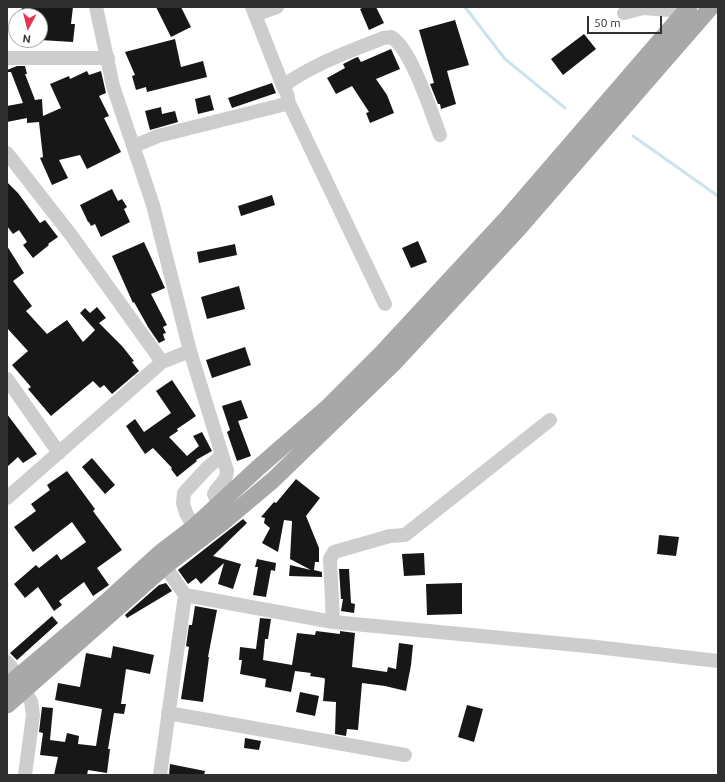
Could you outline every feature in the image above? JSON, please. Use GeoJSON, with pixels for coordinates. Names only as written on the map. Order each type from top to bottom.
{"type":"FeatureCollection","features":[{"type":"Feature","properties":{"kind":"main road"},"geometry":{"type":"LineString","coordinates":[[76,636],[105,603],[160,553],[194,527],[216,499],[326,408],[382,353],[507,218],[690,7]]}},
{"type":"Feature","properties":{"kind":"main road"},"geometry":{"type":"LineString","coordinates":[[7,705],[16,684],[165,566],[222,523],[273,480],[393,364],[519,228],[711,7]]}},
{"type":"Feature","properties":{"kind":"street"},"geometry":{"type":"LineString","coordinates":[[96,7],[113,86],[153,205],[190,351],[221,456],[227,471],[226,478],[217,489],[216,499]]}},
{"type":"Feature","properties":{"kind":"street"},"geometry":{"type":"LineString","coordinates":[[277,7],[254,11],[284,86],[288,101],[385,304]]}},
{"type":"Feature","properties":{"kind":"street"},"geometry":{"type":"LineString","coordinates":[[624,14],[643,8],[670,10],[677,7]]}},
{"type":"Feature","properties":{"kind":"street"},"geometry":{"type":"LineString","coordinates":[[284,86],[319,65],[383,38],[391,37],[398,41],[412,66],[440,135]]}},
{"type":"Feature","properties":{"kind":"street"},"geometry":{"type":"LineString","coordinates":[[7,58],[108,58]]}},
{"type":"Feature","properties":{"kind":"street"},"geometry":{"type":"LineString","coordinates":[[134,146],[158,136],[286,104],[288,101]]}},
{"type":"Feature","properties":{"kind":"street"},"geometry":{"type":"LineString","coordinates":[[7,153],[72,235],[162,362]]}},
{"type":"Feature","properties":{"kind":"street"},"geometry":{"type":"LineString","coordinates":[[7,498],[162,362],[190,351]]}},
{"type":"Feature","properties":{"kind":"street"},"geometry":{"type":"LineString","coordinates":[[7,378],[59,453]]}},
{"type":"Feature","properties":{"kind":"street"},"geometry":{"type":"LineString","coordinates":[[333,622],[330,559],[334,552],[390,536],[405,535],[550,420]]}},
{"type":"Feature","properties":{"kind":"street"},"geometry":{"type":"LineString","coordinates":[[194,527],[186,514],[183,503],[184,494],[199,476],[221,456]]}},
{"type":"Feature","properties":{"kind":"street"},"geometry":{"type":"LineString","coordinates":[[199,476],[216,499]]}},
{"type":"Feature","properties":{"kind":"street"},"geometry":{"type":"LineString","coordinates":[[160,775],[185,594],[165,566]]}},
{"type":"Feature","properties":{"kind":"street"},"geometry":{"type":"LineString","coordinates":[[185,594],[333,622],[587,646],[718,661]]}},
{"type":"Feature","properties":{"kind":"street"},"geometry":{"type":"LineString","coordinates":[[7,662],[16,684],[31,701],[33,715],[25,775]]}},
{"type":"Feature","properties":{"kind":"street"},"geometry":{"type":"LineString","coordinates":[[168,713],[405,755]]}},
{"type":"Feature","properties":{"kind":"building"},"geometry":{"type":"Polygon","coordinates":[[[73,7],[71,24],[75,24],[73,42],[48,40],[48,8],[22,8],[73,7]]]}},
{"type":"Feature","properties":{"kind":"building"},"geometry":{"type":"Polygon","coordinates":[[[156,7],[181,7],[191,27],[171,37],[156,7]]]}},
{"type":"Feature","properties":{"kind":"building"},"geometry":{"type":"Polygon","coordinates":[[[364,7],[376,7],[384,23],[369,30],[360,9],[364,7]]]}},
{"type":"Feature","properties":{"kind":"building"},"geometry":{"type":"Polygon","coordinates":[[[455,20],[469,65],[447,71],[456,104],[441,109],[430,84],[434,83],[419,30],[455,20]]]}},
{"type":"Feature","properties":{"kind":"building"},"geometry":{"type":"Polygon","coordinates":[[[584,34],[596,49],[563,75],[551,59],[584,34]]]}},
{"type":"Feature","properties":{"kind":"building"},"geometry":{"type":"Polygon","coordinates":[[[175,39],[181,67],[203,61],[207,77],[147,92],[146,87],[136,90],[132,76],[135,75],[125,52],[175,39]]]}},
{"type":"Feature","properties":{"kind":"building"},"geometry":{"type":"Polygon","coordinates":[[[391,49],[400,69],[376,79],[387,95],[394,113],[370,123],[366,113],[369,112],[352,86],[336,94],[327,78],[345,68],[343,64],[355,58],[358,57],[361,62],[391,49]]]}},
{"type":"Feature","properties":{"kind":"building"},"geometry":{"type":"Polygon","coordinates":[[[17,66],[25,66],[27,74],[25,74],[35,100],[42,99],[43,116],[61,108],[50,84],[69,76],[70,79],[87,71],[89,75],[101,71],[106,93],[99,96],[109,116],[104,118],[121,152],[87,169],[80,155],[59,160],[68,178],[52,185],[40,158],[43,157],[39,122],[27,123],[27,118],[7,122],[7,106],[23,103],[11,72],[7,72],[7,70],[17,66]]]}},
{"type":"Feature","properties":{"kind":"building"},"geometry":{"type":"Polygon","coordinates":[[[272,83],[276,93],[232,108],[228,98],[272,83]]]}},
{"type":"Feature","properties":{"kind":"building"},"geometry":{"type":"Polygon","coordinates":[[[210,95],[214,110],[198,114],[195,99],[210,95]]]}},
{"type":"Feature","properties":{"kind":"building"},"geometry":{"type":"Polygon","coordinates":[[[161,107],[162,114],[175,111],[178,122],[150,130],[145,111],[161,107]]]}},
{"type":"Feature","properties":{"kind":"building"},"geometry":{"type":"Polygon","coordinates":[[[7,182],[18,193],[40,223],[45,220],[58,237],[33,258],[23,245],[27,242],[19,230],[13,234],[7,226],[7,182]]]}},
{"type":"Feature","properties":{"kind":"building"},"geometry":{"type":"Polygon","coordinates":[[[112,189],[118,201],[122,199],[127,207],[124,209],[130,222],[101,237],[95,224],[91,226],[88,222],[80,205],[112,189]]]}},
{"type":"Feature","properties":{"kind":"building"},"geometry":{"type":"Polygon","coordinates":[[[272,195],[275,205],[241,216],[238,206],[272,195]]]}},
{"type":"Feature","properties":{"kind":"building"},"geometry":{"type":"Polygon","coordinates":[[[418,241],[427,262],[411,268],[402,248],[418,241]]]}},
{"type":"Feature","properties":{"kind":"building"},"geometry":{"type":"Polygon","coordinates":[[[144,242],[165,288],[151,294],[167,325],[163,327],[166,333],[163,334],[165,340],[159,343],[134,302],[133,303],[112,256],[144,242]]]}},
{"type":"Feature","properties":{"kind":"building"},"geometry":{"type":"Polygon","coordinates":[[[235,244],[237,255],[199,263],[197,252],[235,244]]]}},
{"type":"Feature","properties":{"kind":"building"},"geometry":{"type":"Polygon","coordinates":[[[7,246],[24,273],[13,281],[32,306],[26,311],[47,334],[67,320],[83,342],[95,330],[80,313],[85,308],[90,313],[97,307],[106,318],[99,323],[122,346],[134,361],[132,362],[139,371],[112,394],[104,385],[100,388],[93,381],[51,416],[28,389],[31,387],[12,365],[28,351],[7,328],[7,246]]]}},
{"type":"Feature","properties":{"kind":"building"},"geometry":{"type":"Polygon","coordinates":[[[239,286],[245,309],[207,319],[201,297],[239,286]]]}},
{"type":"Feature","properties":{"kind":"building"},"geometry":{"type":"Polygon","coordinates":[[[245,347],[251,365],[212,378],[206,360],[245,347]]]}},
{"type":"Feature","properties":{"kind":"building"},"geometry":{"type":"Polygon","coordinates":[[[172,380],[196,416],[177,429],[178,431],[169,437],[187,456],[199,446],[193,436],[202,432],[212,451],[196,460],[197,461],[177,477],[171,469],[172,468],[153,448],[145,454],[126,426],[135,419],[144,432],[171,413],[156,391],[172,380]]]}},
{"type":"Feature","properties":{"kind":"building"},"geometry":{"type":"Polygon","coordinates":[[[241,400],[248,418],[238,421],[251,456],[237,461],[227,432],[230,430],[222,406],[241,400]]]}},
{"type":"Feature","properties":{"kind":"building"},"geometry":{"type":"Polygon","coordinates":[[[7,414],[37,454],[23,463],[18,457],[7,467],[7,414]]]}},
{"type":"Feature","properties":{"kind":"building"},"geometry":{"type":"Polygon","coordinates":[[[92,458],[115,485],[105,494],[82,467],[92,458]]]}},
{"type":"Feature","properties":{"kind":"building"},"geometry":{"type":"Polygon","coordinates":[[[67,471],[95,509],[93,511],[122,550],[97,568],[109,585],[93,596],[84,582],[59,601],[62,605],[54,611],[38,587],[25,598],[14,584],[36,565],[39,568],[57,554],[61,560],[86,542],[72,522],[33,552],[14,527],[36,511],[31,504],[50,490],[47,485],[67,471]]]}},
{"type":"Feature","properties":{"kind":"building"},"geometry":{"type":"Polygon","coordinates":[[[296,479],[320,498],[306,516],[319,548],[319,562],[315,562],[314,570],[322,572],[322,577],[289,576],[290,565],[311,570],[290,559],[292,521],[284,520],[278,552],[262,543],[270,528],[264,523],[265,518],[261,517],[274,502],[276,503],[296,479]]]}},
{"type":"Feature","properties":{"kind":"building"},"geometry":{"type":"Polygon","coordinates":[[[243,519],[247,523],[213,556],[241,564],[233,589],[218,584],[224,563],[201,584],[196,578],[188,584],[178,570],[243,519]]]}},
{"type":"Feature","properties":{"kind":"building"},"geometry":{"type":"Polygon","coordinates":[[[659,535],[679,537],[676,556],[657,554],[659,535]]]}},
{"type":"Feature","properties":{"kind":"building"},"geometry":{"type":"Polygon","coordinates":[[[424,553],[425,575],[404,576],[402,554],[424,553]]]}},
{"type":"Feature","properties":{"kind":"building"},"geometry":{"type":"Polygon","coordinates":[[[257,559],[276,563],[275,571],[271,570],[266,597],[253,595],[258,567],[255,567],[257,559]]]}},
{"type":"Feature","properties":{"kind":"building"},"geometry":{"type":"Polygon","coordinates":[[[339,569],[349,569],[351,603],[355,604],[354,613],[341,611],[343,599],[341,599],[339,569]]]}},
{"type":"Feature","properties":{"kind":"building"},"geometry":{"type":"Polygon","coordinates":[[[166,583],[172,591],[127,618],[125,615],[159,585],[166,583]]]}},
{"type":"Feature","properties":{"kind":"building"},"geometry":{"type":"Polygon","coordinates":[[[462,583],[462,614],[427,615],[426,584],[462,583]]]}},
{"type":"Feature","properties":{"kind":"building"},"geometry":{"type":"Polygon","coordinates":[[[195,606],[217,610],[208,657],[203,702],[181,699],[189,647],[186,646],[189,625],[192,625],[195,606]]]}},
{"type":"Feature","properties":{"kind":"building"},"geometry":{"type":"Polygon","coordinates":[[[52,616],[58,623],[17,660],[10,653],[52,616]]]}},
{"type":"Feature","properties":{"kind":"building"},"geometry":{"type":"Polygon","coordinates":[[[260,618],[271,619],[268,639],[265,639],[263,660],[292,665],[297,633],[315,635],[316,631],[340,634],[340,631],[355,633],[352,667],[387,672],[388,667],[396,669],[399,643],[413,645],[406,691],[362,683],[358,730],[347,729],[346,736],[335,734],[336,702],[323,701],[324,678],[310,676],[311,673],[295,671],[291,692],[265,687],[266,679],[240,674],[242,660],[239,660],[240,647],[256,649],[260,618]]]}},
{"type":"Feature","properties":{"kind":"building"},"geometry":{"type":"Polygon","coordinates":[[[113,646],[154,655],[150,674],[126,669],[121,704],[126,704],[124,714],[114,713],[108,749],[110,749],[107,773],[88,770],[87,775],[54,775],[58,757],[40,755],[43,733],[39,732],[42,707],[53,708],[50,740],[65,742],[67,733],[79,736],[78,744],[96,746],[102,709],[55,700],[58,683],[80,687],[86,653],[111,658],[113,646]]]}},
{"type":"Feature","properties":{"kind":"building"},"geometry":{"type":"Polygon","coordinates":[[[300,692],[319,696],[315,716],[296,712],[300,692]]]}},
{"type":"Feature","properties":{"kind":"building"},"geometry":{"type":"Polygon","coordinates":[[[467,705],[483,709],[474,742],[458,737],[467,705]]]}},
{"type":"Feature","properties":{"kind":"building"},"geometry":{"type":"Polygon","coordinates":[[[245,738],[261,741],[259,750],[244,748],[245,738]]]}},
{"type":"Feature","properties":{"kind":"building"},"geometry":{"type":"Polygon","coordinates":[[[170,764],[205,771],[204,775],[169,775],[170,764]]]}},
{"type":"Feature","properties":{"kind":"waterway"},"geometry":{"type":"LineString","coordinates":[[465,7],[505,59],[565,108]]}},
{"type":"Feature","properties":{"kind":"waterway"},"geometry":{"type":"LineString","coordinates":[[633,136],[718,196]]}}]}
